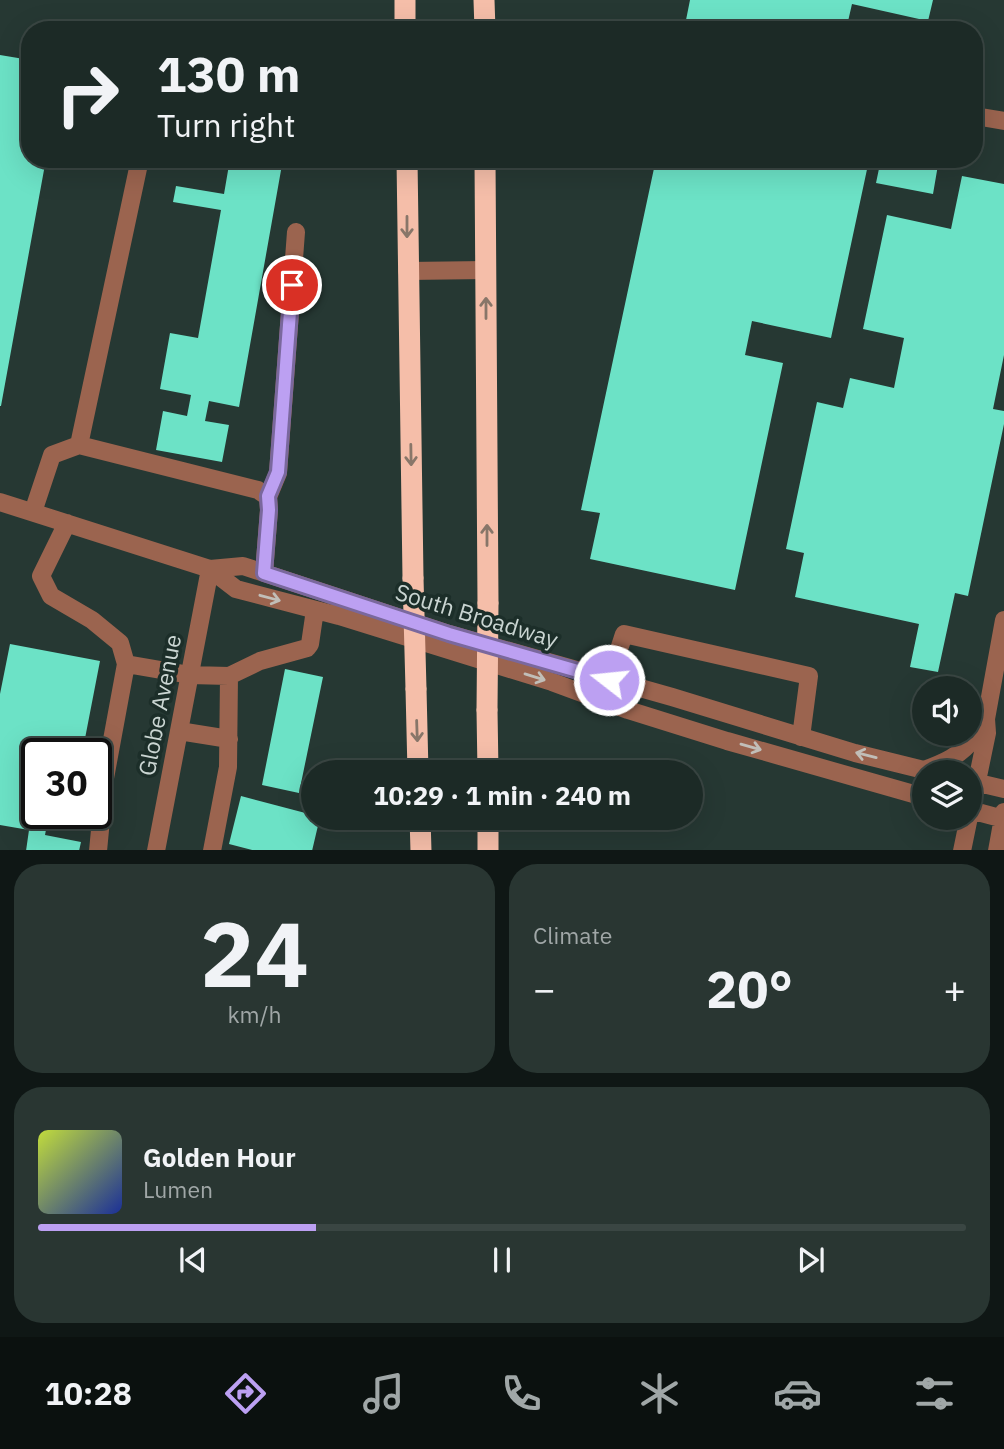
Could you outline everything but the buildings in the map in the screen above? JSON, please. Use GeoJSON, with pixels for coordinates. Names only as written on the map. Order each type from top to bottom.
{"type":"FeatureCollection","features":[{"type":"Feature","properties":{"kind":"highway"},"geometry":{"type":"LineString","coordinates":[[405,0],[405,21]]}},
{"type":"Feature","properties":{"kind":"highway"},"geometry":{"type":"LineString","coordinates":[[484,0],[485,21]]}},
{"type":"Feature","properties":{"kind":"highway"},"geometry":{"type":"LineString","coordinates":[[407,168],[418,760]]}},
{"type":"Feature","properties":{"kind":"highway"},"geometry":{"type":"LineString","coordinates":[[485,168],[488,760]]}},
{"type":"Feature","properties":{"kind":"highway"},"geometry":{"type":"LineString","coordinates":[[420,830],[421,850]]}},
{"type":"Feature","properties":{"kind":"highway"},"geometry":{"type":"LineString","coordinates":[[488,830],[488,850]]}},
{"type":"Feature","properties":{"kind":"street"},"geometry":{"type":"LineString","coordinates":[[983,117],[1004,121]]}},
{"type":"Feature","properties":{"kind":"street"},"geometry":{"type":"LineString","coordinates":[[79,446],[138,168]]}},
{"type":"Feature","properties":{"kind":"street"},"geometry":{"type":"LineString","coordinates":[[264,573],[268,496],[278,472],[296,232]]}},
{"type":"Feature","properties":{"kind":"street"},"geometry":{"type":"LineString","coordinates":[[407,271],[486,270]]}},
{"type":"Feature","properties":{"kind":"street"},"geometry":{"type":"LineString","coordinates":[[33,512],[52,456],[79,446],[258,490],[268,496]]}},
{"type":"Feature","properties":{"kind":"street","name":"South Broadway"},"geometry":{"type":"LineString","coordinates":[[0,502],[210,569],[236,589],[315,610],[552,682],[628,710],[727,741],[912,794]]}},
{"type":"Feature","properties":{"kind":"street"},"geometry":{"type":"LineString","coordinates":[[67,523],[41,576],[51,596],[92,620],[120,643],[126,664],[105,778],[98,850]]}},
{"type":"Feature","properties":{"kind":"street","name":"South Broadway"},"geometry":{"type":"LineString","coordinates":[[210,569],[243,566],[449,634],[855,753],[912,767]]}},
{"type":"Feature","properties":{"kind":"street","name":"Globe Avenue"},"geometry":{"type":"LineString","coordinates":[[156,850],[210,569]]}},
{"type":"Feature","properties":{"kind":"street"},"geometry":{"type":"LineString","coordinates":[[126,664],[190,675],[229,676],[260,661],[307,648],[310,644],[315,610]]}},
{"type":"Feature","properties":{"kind":"street"},"geometry":{"type":"LineString","coordinates":[[980,760],[987,733],[986,719],[1004,620]]}},
{"type":"Feature","properties":{"kind":"street"},"geometry":{"type":"LineString","coordinates":[[609,680],[624,634],[809,676],[801,737]]}},
{"type":"Feature","properties":{"kind":"street"},"geometry":{"type":"LineString","coordinates":[[212,850],[228,767],[229,676]]}},
{"type":"Feature","properties":{"kind":"street"},"geometry":{"type":"LineString","coordinates":[[949,760],[974,738],[986,719]]}},
{"type":"Feature","properties":{"kind":"street"},"geometry":{"type":"LineString","coordinates":[[179,732],[229,738]]}},
{"type":"Feature","properties":{"kind":"street"},"geometry":{"type":"LineString","coordinates":[[982,784],[1004,789]]}},
{"type":"Feature","properties":{"kind":"street"},"geometry":{"type":"LineString","coordinates":[[982,814],[1004,817],[997,850]]}},
{"type":"Feature","properties":{"kind":"street"},"geometry":{"type":"LineString","coordinates":[[962,850],[966,830]]}},
{"type":"Feature","properties":{"kind":"route"},"geometry":{"type":"LineString","coordinates":[[292,285],[278,472],[268,496],[264,573],[449,634],[609,680]]}}]}
